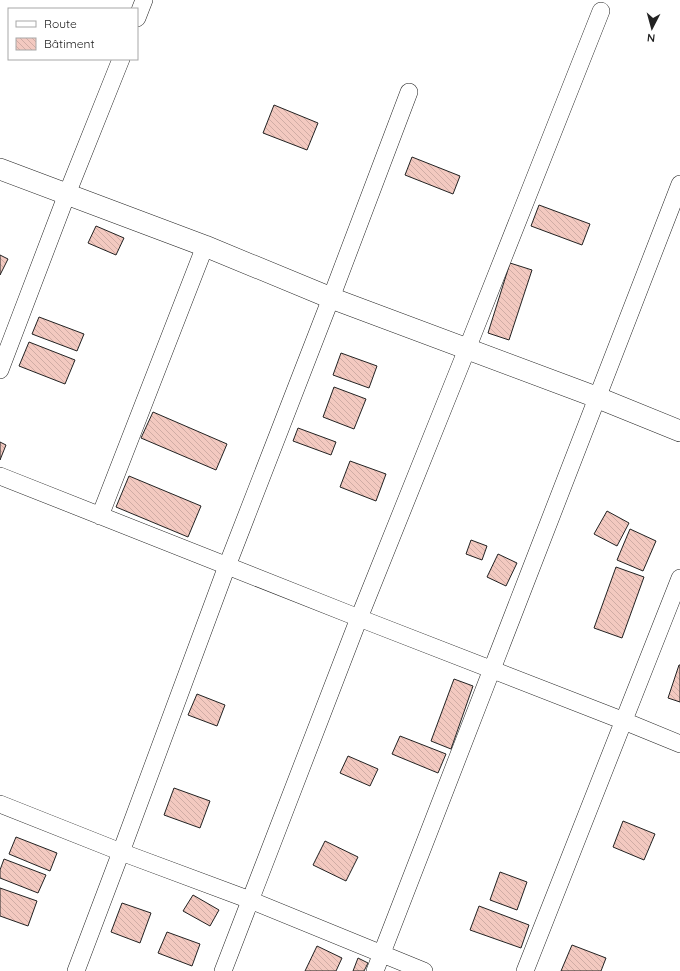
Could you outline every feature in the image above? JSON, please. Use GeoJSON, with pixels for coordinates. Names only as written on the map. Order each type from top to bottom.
{"type":"FeatureCollection","features":[{"type":"Feature","properties":{"kind":"street"},"geometry":{"type":"LineString","coordinates":[[138,15],[144,0]]}},
{"type":"Feature","properties":{"kind":"street"},"geometry":{"type":"LineString","coordinates":[[223,971],[359,618],[468,349],[602,11]]}},
{"type":"Feature","properties":{"kind":"street"},"geometry":{"type":"LineString","coordinates":[[0,370],[67,194],[121,60]]}},
{"type":"Feature","properties":{"kind":"street"},"geometry":{"type":"LineString","coordinates":[[76,971],[226,566],[331,298],[409,92]]}},
{"type":"Feature","properties":{"kind":"street"},"geometry":{"type":"LineString","coordinates":[[0,169],[205,246],[331,298],[680,431]]}},
{"type":"Feature","properties":{"kind":"street"},"geometry":{"type":"LineString","coordinates":[[375,971],[680,184]]}},
{"type":"Feature","properties":{"kind":"street"},"geometry":{"type":"LineString","coordinates":[[100,516],[205,246]]}},
{"type":"Feature","properties":{"kind":"street"},"geometry":{"type":"LineString","coordinates":[[0,476],[680,744]]}},
{"type":"Feature","properties":{"kind":"street"},"geometry":{"type":"LineString","coordinates":[[525,971],[680,578]]}},
{"type":"Feature","properties":{"kind":"street"},"geometry":{"type":"LineString","coordinates":[[0,804],[121,852],[250,900],[424,971]]}},
{"type":"Feature","properties":{"kind":"building"},"geometry":{"type":"Polygon","coordinates":[[[274,105],[318,123],[307,150],[263,133],[274,105]]]}},
{"type":"Feature","properties":{"kind":"building"},"geometry":{"type":"Polygon","coordinates":[[[412,157],[460,176],[453,194],[405,175],[412,157]]]}},
{"type":"Feature","properties":{"kind":"building"},"geometry":{"type":"Polygon","coordinates":[[[539,205],[590,224],[582,245],[531,226],[539,205]]]}},
{"type":"Feature","properties":{"kind":"building"},"geometry":{"type":"Polygon","coordinates":[[[96,226],[124,238],[116,255],[88,243],[96,226]]]}},
{"type":"Feature","properties":{"kind":"building"},"geometry":{"type":"Polygon","coordinates":[[[0,255],[8,259],[0,275],[0,255]]]}},
{"type":"Feature","properties":{"kind":"building"},"geometry":{"type":"Polygon","coordinates":[[[510,263],[532,270],[509,340],[488,333],[510,263]]]}},
{"type":"Feature","properties":{"kind":"building"},"geometry":{"type":"Polygon","coordinates":[[[39,317],[84,334],[77,351],[32,334],[39,317]]]}},
{"type":"Feature","properties":{"kind":"building"},"geometry":{"type":"Polygon","coordinates":[[[29,342],[75,360],[65,384],[19,366],[29,342]]]}},
{"type":"Feature","properties":{"kind":"building"},"geometry":{"type":"Polygon","coordinates":[[[341,353],[377,366],[369,388],[333,375],[341,353]]]}},
{"type":"Feature","properties":{"kind":"building"},"geometry":{"type":"Polygon","coordinates":[[[334,387],[366,399],[354,429],[323,417],[334,387]]]}},
{"type":"Feature","properties":{"kind":"building"},"geometry":{"type":"Polygon","coordinates":[[[153,412],[227,444],[216,470],[141,438],[153,412]]]}},
{"type":"Feature","properties":{"kind":"building"},"geometry":{"type":"Polygon","coordinates":[[[298,428],[336,442],[331,455],[293,441],[298,428]]]}},
{"type":"Feature","properties":{"kind":"building"},"geometry":{"type":"Polygon","coordinates":[[[0,442],[6,445],[0,460],[0,442]]]}},
{"type":"Feature","properties":{"kind":"building"},"geometry":{"type":"Polygon","coordinates":[[[350,461],[386,474],[376,501],[340,487],[350,461]]]}},
{"type":"Feature","properties":{"kind":"building"},"geometry":{"type":"Polygon","coordinates":[[[129,476],[201,506],[188,537],[116,507],[129,476]]]}},
{"type":"Feature","properties":{"kind":"building"},"geometry":{"type":"Polygon","coordinates":[[[607,511],[629,523],[617,546],[594,534],[607,511]]]}},
{"type":"Feature","properties":{"kind":"building"},"geometry":{"type":"Polygon","coordinates":[[[630,529],[656,541],[643,571],[617,560],[630,529]]]}},
{"type":"Feature","properties":{"kind":"building"},"geometry":{"type":"Polygon","coordinates":[[[471,540],[487,546],[482,560],[466,554],[471,540]]]}},
{"type":"Feature","properties":{"kind":"building"},"geometry":{"type":"Polygon","coordinates":[[[498,554],[517,563],[506,586],[487,577],[498,554]]]}},
{"type":"Feature","properties":{"kind":"building"},"geometry":{"type":"Polygon","coordinates":[[[616,567],[644,577],[622,638],[594,628],[616,567]]]}},
{"type":"Feature","properties":{"kind":"building"},"geometry":{"type":"Polygon","coordinates":[[[680,665],[680,702],[668,698],[680,665]]]}},
{"type":"Feature","properties":{"kind":"building"},"geometry":{"type":"Polygon","coordinates":[[[454,679],[473,686],[451,749],[431,741],[454,679]]]}},
{"type":"Feature","properties":{"kind":"building"},"geometry":{"type":"Polygon","coordinates":[[[197,694],[225,705],[217,726],[188,715],[197,694]]]}},
{"type":"Feature","properties":{"kind":"building"},"geometry":{"type":"Polygon","coordinates":[[[400,736],[446,754],[438,773],[392,754],[400,736]]]}},
{"type":"Feature","properties":{"kind":"building"},"geometry":{"type":"Polygon","coordinates":[[[348,756],[378,769],[370,786],[340,773],[348,756]]]}},
{"type":"Feature","properties":{"kind":"building"},"geometry":{"type":"Polygon","coordinates":[[[174,788],[210,801],[200,828],[164,815],[174,788]]]}},
{"type":"Feature","properties":{"kind":"building"},"geometry":{"type":"Polygon","coordinates":[[[623,821],[655,834],[644,860],[613,847],[623,821]]]}},
{"type":"Feature","properties":{"kind":"building"},"geometry":{"type":"Polygon","coordinates":[[[16,837],[57,853],[50,871],[9,854],[16,837]]]}},
{"type":"Feature","properties":{"kind":"building"},"geometry":{"type":"Polygon","coordinates":[[[325,841],[358,857],[346,881],[313,865],[325,841]]]}},
{"type":"Feature","properties":{"kind":"building"},"geometry":{"type":"Polygon","coordinates":[[[4,859],[46,875],[38,893],[0,878],[0,870],[4,859]]]}},
{"type":"Feature","properties":{"kind":"building"},"geometry":{"type":"Polygon","coordinates":[[[500,872],[527,882],[517,910],[490,900],[500,872]]]}},
{"type":"Feature","properties":{"kind":"building"},"geometry":{"type":"Polygon","coordinates":[[[0,888],[37,901],[28,926],[0,916],[0,888]]]}},
{"type":"Feature","properties":{"kind":"building"},"geometry":{"type":"Polygon","coordinates":[[[193,895],[219,910],[210,926],[183,911],[193,895]]]}},
{"type":"Feature","properties":{"kind":"building"},"geometry":{"type":"Polygon","coordinates":[[[122,903],[151,913],[140,943],[111,932],[122,903]]]}},
{"type":"Feature","properties":{"kind":"building"},"geometry":{"type":"Polygon","coordinates":[[[479,906],[529,925],[521,948],[470,930],[479,906]]]}},
{"type":"Feature","properties":{"kind":"building"},"geometry":{"type":"Polygon","coordinates":[[[167,932],[200,944],[192,966],[158,953],[167,932]]]}},
{"type":"Feature","properties":{"kind":"building"},"geometry":{"type":"Polygon","coordinates":[[[572,945],[606,958],[601,971],[561,971],[572,945]]]}},
{"type":"Feature","properties":{"kind":"building"},"geometry":{"type":"Polygon","coordinates":[[[317,946],[342,958],[336,971],[305,971],[317,946]]]}},
{"type":"Feature","properties":{"kind":"building"},"geometry":{"type":"Polygon","coordinates":[[[358,958],[368,963],[364,971],[353,971],[358,958]]]}}]}
